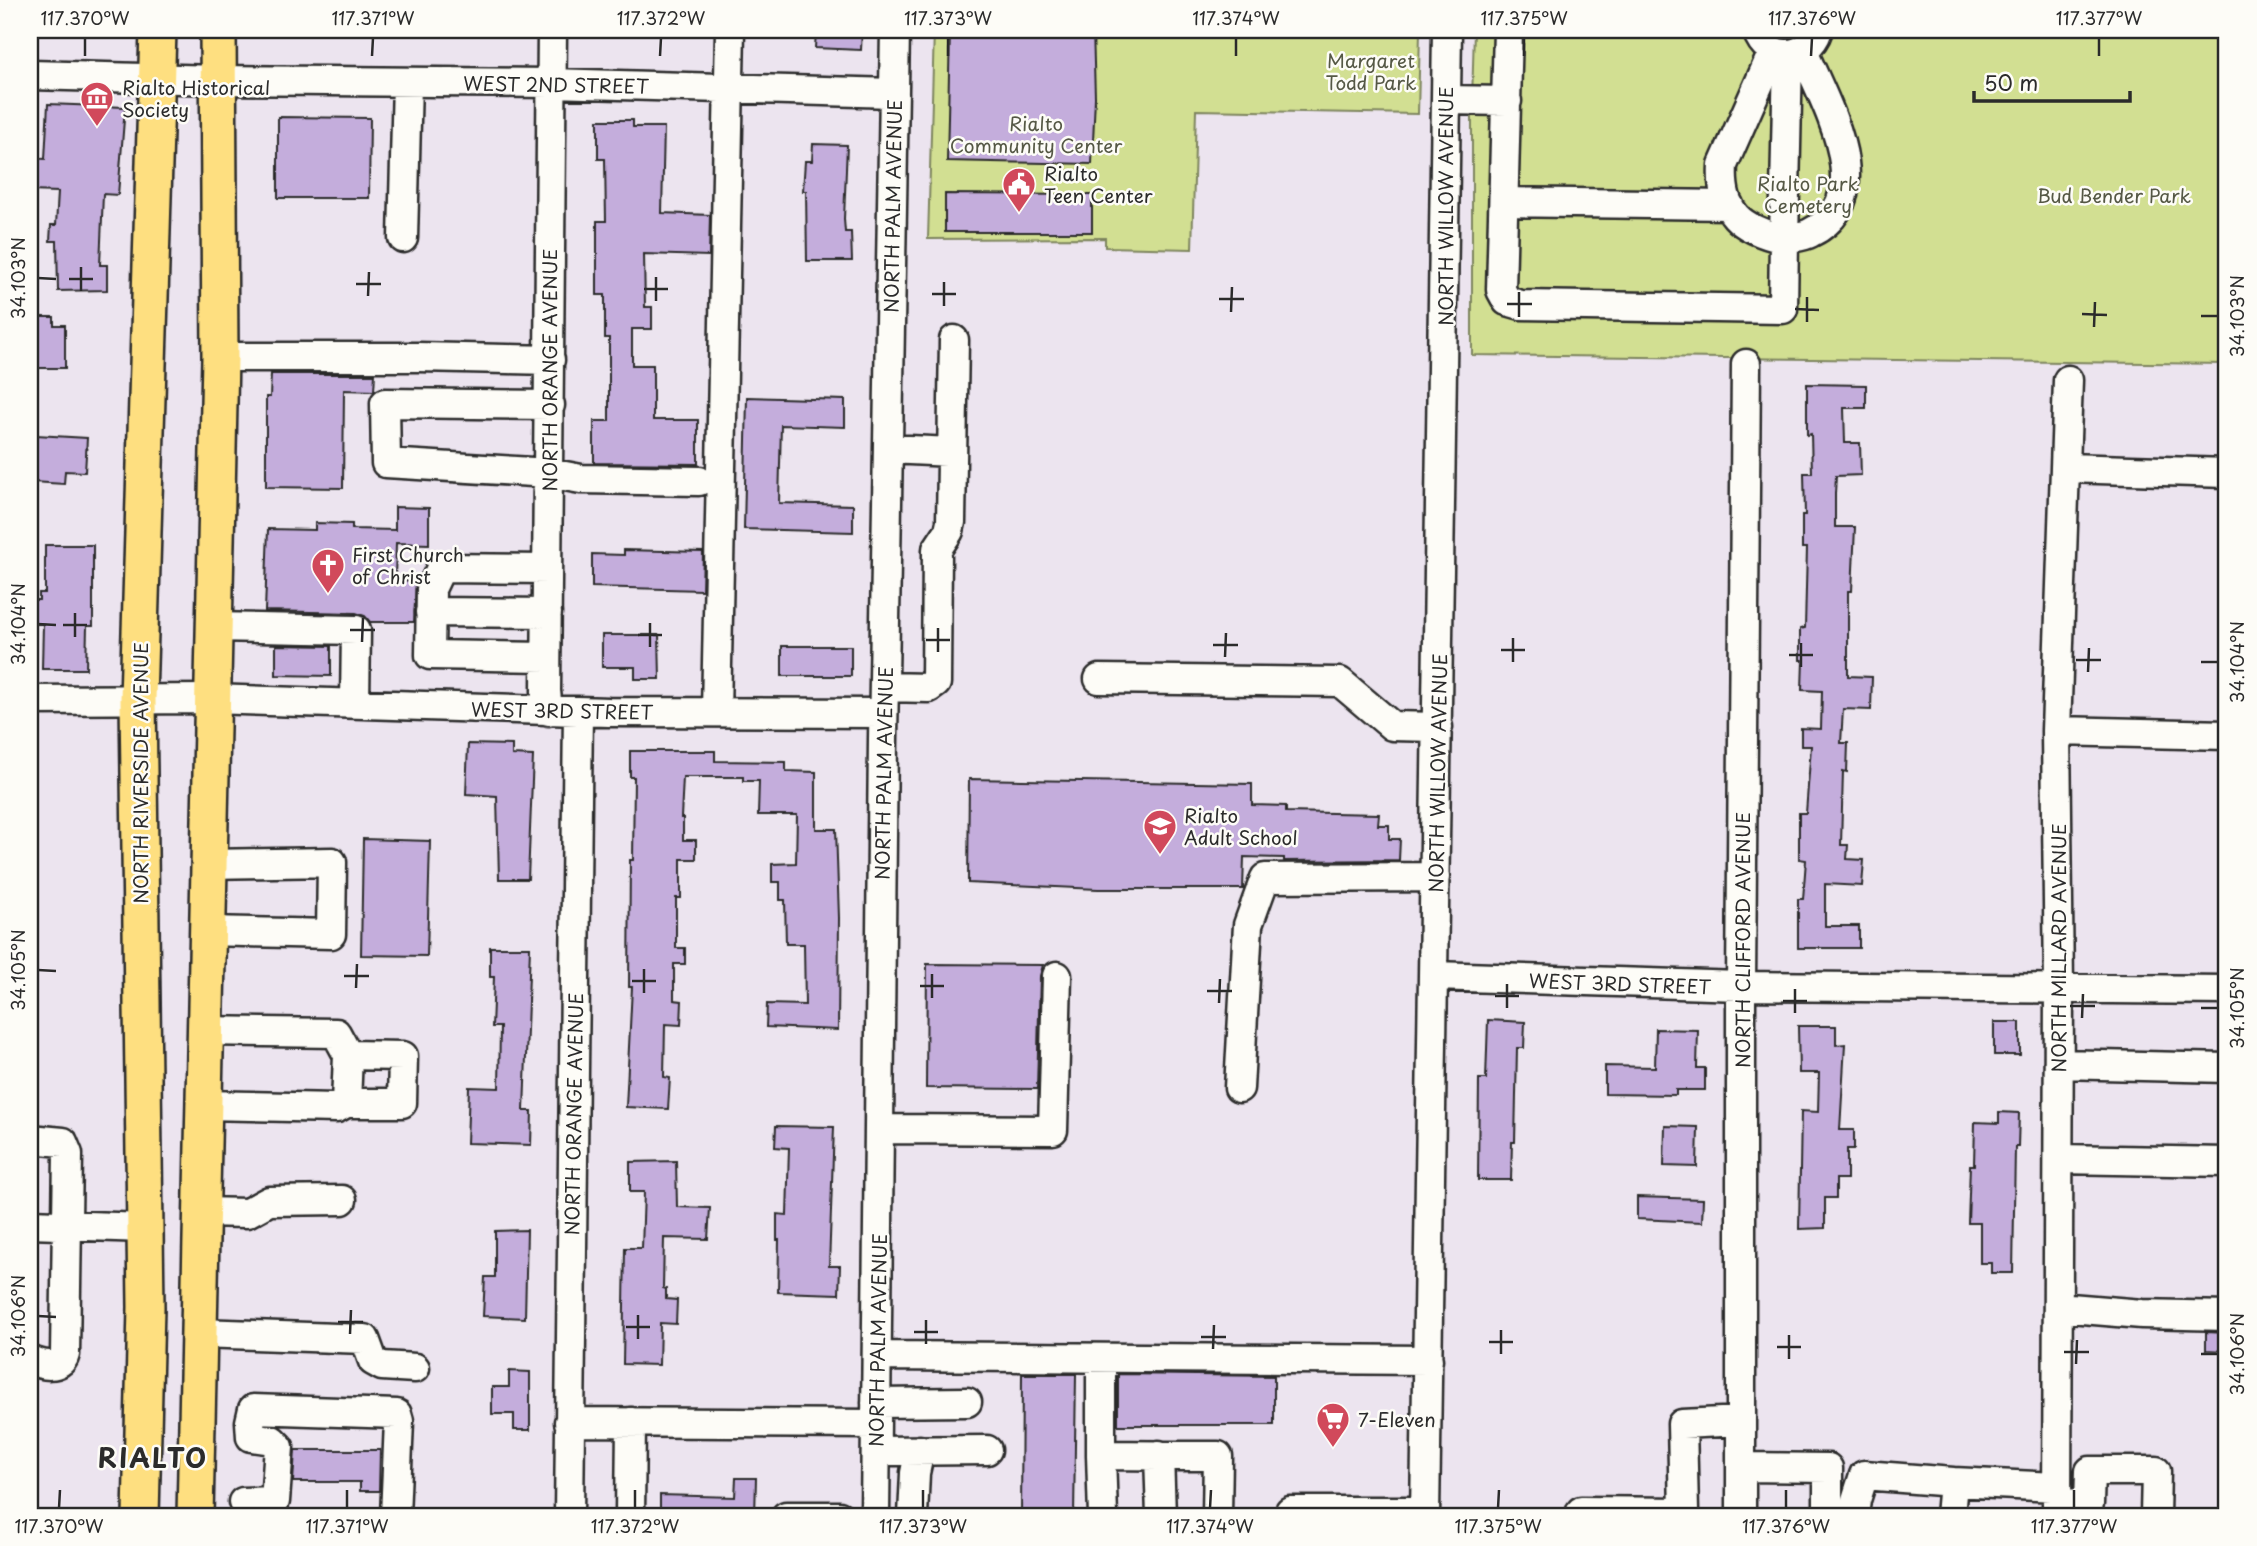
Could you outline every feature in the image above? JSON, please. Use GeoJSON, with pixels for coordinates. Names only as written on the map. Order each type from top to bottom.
{"type":"FeatureCollection","features":[{"type":"Feature","properties":{"kind":"main road","name":"NORTH RIVERSIDE AVENUE"},"geometry":{"type":"LineString","coordinates":[[141,1516],[146,1320],[138,699],[159,30]]}},
{"type":"Feature","properties":{"kind":"main road"},"geometry":{"type":"LineString","coordinates":[[195,1516],[208,864],[226,700],[213,627],[220,357],[218,30]]}},
{"type":"Feature","properties":{"kind":"street","name":"NORTH ORANGE AVENUE"},"geometry":{"type":"LineString","coordinates":[[548,711],[552,30]]}},
{"type":"Feature","properties":{"kind":"street"},"geometry":{"type":"LineString","coordinates":[[716,712],[730,30]]}},
{"type":"Feature","properties":{"kind":"street","name":"NORTH PALM AVENUE"},"geometry":{"type":"LineString","coordinates":[[875,1516],[895,30]]}},
{"type":"Feature","properties":{"kind":"street","name":"NORTH WILLOW AVENUE"},"geometry":{"type":"LineString","coordinates":[[1425,1513],[1447,30]]}},
{"type":"Feature","properties":{"kind":"street"},"geometry":{"type":"LineString","coordinates":[[1508,30],[1501,290],[1507,301],[1521,305],[1783,309],[1788,43]]}},
{"type":"Feature","properties":{"kind":"street"},"geometry":{"type":"LineString","coordinates":[[1788,43],[1842,147],[1846,172],[1845,195],[1833,215],[1810,234],[1784,239],[1762,234],[1745,226],[1734,216],[1724,192],[1723,165],[1788,43]]}},
{"type":"Feature","properties":{"kind":"street","name":"WEST 2ND STREET"},"geometry":{"type":"LineString","coordinates":[[30,75],[218,80],[551,83],[894,93]]}},
{"type":"Feature","properties":{"kind":"street"},"geometry":{"type":"LineString","coordinates":[[403,238],[407,82]]}},
{"type":"Feature","properties":{"kind":"street"},"geometry":{"type":"LineString","coordinates":[[1446,100],[1507,101]]}},
{"type":"Feature","properties":{"kind":"street"},"geometry":{"type":"LineString","coordinates":[[1504,202],[1728,205]]}},
{"type":"Feature","properties":{"kind":"street"},"geometry":{"type":"LineString","coordinates":[[888,449],[952,452],[954,340]]}},
{"type":"Feature","properties":{"kind":"street"},"geometry":{"type":"LineString","coordinates":[[220,357],[550,360]]}},
{"type":"Feature","properties":{"kind":"street","name":"NORTH CLIFFORD AVENUE"},"geometry":{"type":"LineString","coordinates":[[1741,1516],[1741,986],[1746,364]]}},
{"type":"Feature","properties":{"kind":"street","name":"NORTH MILLARD AVENUE"},"geometry":{"type":"LineString","coordinates":[[2057,1502],[2059,987],[2056,731],[2068,380]]}},
{"type":"Feature","properties":{"kind":"street"},"geometry":{"type":"LineString","coordinates":[[550,405],[385,403],[386,463],[549,473],[581,479],[699,481]]}},
{"type":"Feature","properties":{"kind":"street","name":"WEST 3RD STREET"},"geometry":{"type":"LineString","coordinates":[[30,700],[226,700],[548,711],[716,712],[884,700],[929,688],[936,683],[937,550],[949,531],[951,522],[952,452]]}},
{"type":"Feature","properties":{"kind":"street"},"geometry":{"type":"LineString","coordinates":[[2066,468],[2227,473]]}},
{"type":"Feature","properties":{"kind":"street"},"geometry":{"type":"LineString","coordinates":[[547,569],[441,568],[431,589],[430,612],[430,655],[547,657]]}},
{"type":"Feature","properties":{"kind":"street"},"geometry":{"type":"LineString","coordinates":[[430,612],[547,612]]}},
{"type":"Feature","properties":{"kind":"street"},"geometry":{"type":"LineString","coordinates":[[213,627],[356,630],[355,703]]}},
{"type":"Feature","properties":{"kind":"street"},"geometry":{"type":"LineString","coordinates":[[1099,679],[1340,682],[1392,726],[1438,727]]}},
{"type":"Feature","properties":{"kind":"street","name":"NORTH ORANGE AVENUE"},"geometry":{"type":"LineString","coordinates":[[569,1516],[578,711]]}},
{"type":"Feature","properties":{"kind":"street"},"geometry":{"type":"LineString","coordinates":[[2056,731],[2227,735]]}},
{"type":"Feature","properties":{"kind":"street"},"geometry":{"type":"LineString","coordinates":[[207,931],[331,934],[332,862],[208,864]]}},
{"type":"Feature","properties":{"kind":"street"},"geometry":{"type":"LineString","coordinates":[[1239,1088],[1248,925],[1265,878],[1435,877]]}},
{"type":"Feature","properties":{"kind":"street"},"geometry":{"type":"LineString","coordinates":[[879,1129],[1053,1130],[1057,976]]}},
{"type":"Feature","properties":{"kind":"street","name":"WEST 3RD STREET"},"geometry":{"type":"LineString","coordinates":[[1434,976],[1741,986],[2227,990]]}},
{"type":"Feature","properties":{"kind":"street"},"geometry":{"type":"LineString","coordinates":[[204,1031],[335,1033],[348,1055],[346,1103]]}},
{"type":"Feature","properties":{"kind":"street"},"geometry":{"type":"LineString","coordinates":[[203,1105],[337,1108],[346,1103],[402,1103],[403,1056],[348,1055]]}},
{"type":"Feature","properties":{"kind":"street"},"geometry":{"type":"LineString","coordinates":[[2059,1064],[2227,1068]]}},
{"type":"Feature","properties":{"kind":"street"},"geometry":{"type":"LineString","coordinates":[[30,1139],[57,1140],[67,1147],[65,1354],[60,1364],[33,1365]]}},
{"type":"Feature","properties":{"kind":"street"},"geometry":{"type":"LineString","coordinates":[[2059,1158],[2227,1162]]}},
{"type":"Feature","properties":{"kind":"street"},"geometry":{"type":"LineString","coordinates":[[201,1212],[247,1213],[269,1201],[342,1200]]}},
{"type":"Feature","properties":{"kind":"street"},"geometry":{"type":"LineString","coordinates":[[30,1224],[145,1228]]}},
{"type":"Feature","properties":{"kind":"street"},"geometry":{"type":"LineString","coordinates":[[2058,1307],[2142,1314],[2227,1316]]}},
{"type":"Feature","properties":{"kind":"street"},"geometry":{"type":"LineString","coordinates":[[198,1333],[365,1339],[373,1361],[382,1366],[415,1368]]}},
{"type":"Feature","properties":{"kind":"street"},"geometry":{"type":"LineString","coordinates":[[877,1356],[1428,1360]]}},
{"type":"Feature","properties":{"kind":"street"},"geometry":{"type":"LineString","coordinates":[[1101,1358],[1103,1516]]}},
{"type":"Feature","properties":{"kind":"street"},"geometry":{"type":"LineString","coordinates":[[569,1422],[876,1426],[967,1402]]}},
{"type":"Feature","properties":{"kind":"street"},"geometry":{"type":"LineString","coordinates":[[243,1502],[275,1501],[279,1447],[272,1440],[251,1437],[253,1409],[397,1413],[399,1421],[395,1516]]}},
{"type":"Feature","properties":{"kind":"street"},"geometry":{"type":"LineString","coordinates":[[1580,1516],[1581,1511],[1684,1512],[1682,1424],[1741,1421]]}},
{"type":"Feature","properties":{"kind":"street"},"geometry":{"type":"LineString","coordinates":[[630,1516],[631,1422]]}},
{"type":"Feature","properties":{"kind":"street"},"geometry":{"type":"LineString","coordinates":[[876,1426],[920,1450],[987,1450]]}},
{"type":"Feature","properties":{"kind":"street"},"geometry":{"type":"LineString","coordinates":[[913,1516],[915,1473],[920,1450]]}},
{"type":"Feature","properties":{"kind":"street"},"geometry":{"type":"LineString","coordinates":[[1101,1455],[1218,1456],[1217,1516]]}},
{"type":"Feature","properties":{"kind":"street"},"geometry":{"type":"LineString","coordinates":[[1159,1455],[1161,1516]]}},
{"type":"Feature","properties":{"kind":"street"},"geometry":{"type":"LineString","coordinates":[[1741,1467],[1828,1468],[1864,1475],[1952,1482],[2057,1502],[2089,1504],[2090,1471],[2156,1471],[2155,1516]]}},
{"type":"Feature","properties":{"kind":"street"},"geometry":{"type":"LineString","coordinates":[[1828,1468],[1828,1516]]}},
{"type":"Feature","properties":{"kind":"street"},"geometry":{"type":"LineString","coordinates":[[1854,1516],[1864,1475]]}},
{"type":"Feature","properties":{"kind":"street"},"geometry":{"type":"LineString","coordinates":[[1950,1516],[1952,1482]]}},
{"type":"Feature","properties":{"kind":"street"},"geometry":{"type":"LineString","coordinates":[[1290,1516],[1290,1511],[1425,1513]]}},
{"type":"Feature","properties":{"kind":"street"},"geometry":{"type":"LineString","coordinates":[[786,1516],[839,1516]]}},
{"type":"Feature","properties":{"kind":"green space","name":"Rialto Community Center"},"geometry":{"type":"Polygon","coordinates":[[[934,30],[1420,30],[1418,114],[1196,110],[1192,249],[1105,247],[1105,238],[928,239],[934,30]]]}},
{"type":"Feature","properties":{"kind":"green space","name":"Rialto Park Cemetery"},"geometry":{"type":"Polygon","coordinates":[[[1474,30],[2227,30],[2227,364],[1472,355],[1474,30]]]}},
{"type":"Feature","properties":{"kind":"building"},"geometry":{"type":"Polygon","coordinates":[[[816,30],[862,30],[861,50],[815,48],[816,30]]]}},
{"type":"Feature","properties":{"kind":"building"},"geometry":{"type":"Polygon","coordinates":[[[950,30],[1093,30],[1095,97],[1092,164],[947,161],[950,30]]]}},
{"type":"Feature","properties":{"kind":"building"},"geometry":{"type":"Polygon","coordinates":[[[48,104],[125,107],[118,195],[103,194],[100,265],[107,265],[107,290],[58,291],[57,241],[50,241],[51,225],[56,225],[58,192],[30,191],[30,158],[45,159],[48,104]]]}},
{"type":"Feature","properties":{"kind":"building"},"geometry":{"type":"Polygon","coordinates":[[[278,117],[370,118],[369,198],[278,198],[278,117]]]}},
{"type":"Feature","properties":{"kind":"building"},"geometry":{"type":"Polygon","coordinates":[[[598,120],[633,120],[633,127],[664,127],[662,213],[710,215],[709,256],[644,254],[645,307],[652,307],[652,329],[632,329],[632,365],[653,365],[653,420],[698,420],[698,464],[594,463],[594,421],[609,421],[609,338],[605,338],[605,295],[597,295],[597,221],[606,221],[605,159],[598,159],[598,120]]]}},
{"type":"Feature","properties":{"kind":"building"},"geometry":{"type":"Polygon","coordinates":[[[813,144],[847,145],[844,219],[845,232],[851,232],[852,261],[807,261],[806,191],[803,191],[805,161],[812,161],[813,144]]]}},
{"type":"Feature","properties":{"kind":"building","name":"Rialto Teen Center"},"geometry":{"type":"Polygon","coordinates":[[[945,194],[1092,195],[1092,232],[945,232],[945,194]]]}},
{"type":"Feature","properties":{"kind":"building"},"geometry":{"type":"Polygon","coordinates":[[[30,317],[54,317],[54,325],[65,325],[65,368],[30,368],[30,317]]]}},
{"type":"Feature","properties":{"kind":"building"},"geometry":{"type":"Polygon","coordinates":[[[271,374],[375,374],[374,391],[344,390],[343,488],[266,487],[266,397],[270,397],[271,374]]]}},
{"type":"Feature","properties":{"kind":"building"},"geometry":{"type":"Polygon","coordinates":[[[1807,384],[1866,385],[1866,408],[1844,408],[1845,443],[1860,443],[1861,475],[1836,476],[1835,494],[1835,527],[1855,527],[1852,591],[1848,591],[1848,676],[1872,677],[1871,710],[1843,709],[1841,743],[1848,743],[1847,772],[1843,771],[1841,845],[1848,845],[1847,859],[1864,860],[1862,886],[1825,884],[1825,926],[1859,926],[1859,948],[1798,948],[1798,899],[1803,899],[1806,860],[1799,859],[1799,813],[1806,813],[1811,746],[1801,746],[1801,728],[1821,729],[1822,691],[1802,690],[1803,660],[1800,660],[1800,629],[1805,628],[1807,548],[1802,548],[1802,515],[1805,515],[1804,473],[1812,473],[1811,434],[1807,435],[1807,384]]]}},
{"type":"Feature","properties":{"kind":"building"},"geometry":{"type":"Polygon","coordinates":[[[747,397],[845,400],[845,427],[781,425],[779,503],[853,505],[853,532],[744,529],[747,397]]]}},
{"type":"Feature","properties":{"kind":"building"},"geometry":{"type":"Polygon","coordinates":[[[36,435],[87,438],[85,472],[65,471],[64,484],[33,482],[36,435]]]}},
{"type":"Feature","properties":{"kind":"building"},"geometry":{"type":"Polygon","coordinates":[[[395,507],[429,508],[429,544],[396,543],[395,580],[416,581],[414,622],[370,622],[365,616],[356,613],[265,611],[268,529],[315,530],[315,523],[352,524],[352,529],[395,530],[395,507]]]}},
{"type":"Feature","properties":{"kind":"building"},"geometry":{"type":"Polygon","coordinates":[[[45,545],[93,545],[93,626],[87,626],[86,669],[42,669],[43,624],[30,624],[30,600],[39,600],[39,593],[45,593],[45,545]]]}},
{"type":"Feature","properties":{"kind":"building"},"geometry":{"type":"Polygon","coordinates":[[[624,550],[703,552],[702,590],[592,587],[592,554],[624,555],[624,550]]]}},
{"type":"Feature","properties":{"kind":"building"},"geometry":{"type":"Polygon","coordinates":[[[602,635],[659,635],[660,679],[635,679],[635,667],[602,667],[602,635]]]}},
{"type":"Feature","properties":{"kind":"building"},"geometry":{"type":"Polygon","coordinates":[[[276,645],[331,646],[331,676],[276,675],[276,645]]]}},
{"type":"Feature","properties":{"kind":"building"},"geometry":{"type":"Polygon","coordinates":[[[782,646],[851,646],[851,676],[782,676],[782,646]]]}},
{"type":"Feature","properties":{"kind":"building"},"geometry":{"type":"Polygon","coordinates":[[[468,744],[512,745],[512,755],[533,756],[528,879],[499,879],[497,796],[466,794],[468,744]]]}},
{"type":"Feature","properties":{"kind":"building"},"geometry":{"type":"Polygon","coordinates":[[[630,751],[715,751],[715,761],[786,762],[786,771],[816,772],[816,829],[836,829],[839,918],[838,1030],[766,1027],[767,1004],[805,1005],[804,944],[786,944],[785,900],[780,900],[780,882],[772,882],[772,864],[796,863],[797,815],[758,815],[759,781],[743,781],[743,777],[683,777],[683,840],[696,840],[696,859],[681,859],[681,898],[676,898],[676,948],[685,948],[685,964],[674,964],[674,1000],[682,1001],[681,1025],[665,1024],[664,1077],[670,1078],[668,1109],[626,1107],[632,987],[629,987],[630,860],[633,860],[634,777],[630,777],[630,751]]]}},
{"type":"Feature","properties":{"kind":"building"},"geometry":{"type":"Polygon","coordinates":[[[969,779],[1252,784],[1252,805],[1286,806],[1286,812],[1379,814],[1378,825],[1389,825],[1389,839],[1400,839],[1399,860],[1284,861],[1284,858],[1244,857],[1243,889],[1098,889],[968,883],[969,779]]]}},
{"type":"Feature","properties":{"kind":"building"},"geometry":{"type":"Polygon","coordinates":[[[363,839],[430,841],[427,956],[361,955],[363,839]]]}},
{"type":"Feature","properties":{"kind":"building"},"geometry":{"type":"Polygon","coordinates":[[[490,947],[530,947],[524,1111],[532,1111],[531,1145],[467,1143],[469,1087],[499,1088],[500,1027],[492,1027],[494,977],[490,977],[490,947]]]}},
{"type":"Feature","properties":{"kind":"building"},"geometry":{"type":"Polygon","coordinates":[[[927,964],[1043,965],[1040,976],[1037,1089],[926,1088],[927,964]]]}},
{"type":"Feature","properties":{"kind":"building"},"geometry":{"type":"Polygon","coordinates":[[[1488,1020],[1525,1022],[1524,1048],[1517,1048],[1515,1142],[1512,1142],[1511,1180],[1478,1180],[1479,1079],[1486,1079],[1488,1020]]]}},
{"type":"Feature","properties":{"kind":"building"},"geometry":{"type":"Polygon","coordinates":[[[1994,1022],[2020,1022],[2020,1055],[1994,1055],[1994,1022]]]}},
{"type":"Feature","properties":{"kind":"building"},"geometry":{"type":"Polygon","coordinates":[[[1798,1026],[1836,1026],[1836,1045],[1845,1044],[1840,1130],[1854,1130],[1854,1149],[1847,1149],[1847,1179],[1836,1179],[1836,1198],[1825,1198],[1825,1228],[1799,1229],[1801,1111],[1818,1112],[1819,1073],[1799,1073],[1798,1026]]]}},
{"type":"Feature","properties":{"kind":"building"},"geometry":{"type":"Polygon","coordinates":[[[1656,1029],[1698,1030],[1697,1068],[1705,1068],[1705,1090],[1676,1090],[1676,1095],[1605,1094],[1605,1066],[1655,1067],[1656,1029]]]}},
{"type":"Feature","properties":{"kind":"building"},"geometry":{"type":"Polygon","coordinates":[[[1999,1112],[2019,1113],[2018,1147],[2015,1147],[2013,1273],[1991,1273],[1991,1263],[1980,1263],[1980,1223],[1968,1223],[1975,1122],[1999,1123],[1999,1112]]]}},
{"type":"Feature","properties":{"kind":"building"},"geometry":{"type":"Polygon","coordinates":[[[776,1126],[834,1127],[829,1266],[840,1266],[839,1294],[778,1292],[777,1214],[787,1215],[789,1148],[775,1147],[776,1126]]]}},
{"type":"Feature","properties":{"kind":"building"},"geometry":{"type":"Polygon","coordinates":[[[1665,1126],[1698,1127],[1697,1167],[1664,1166],[1665,1126]]]}},
{"type":"Feature","properties":{"kind":"building"},"geometry":{"type":"Polygon","coordinates":[[[676,1161],[677,1207],[710,1208],[708,1239],[664,1238],[663,1288],[666,1289],[666,1299],[677,1300],[676,1324],[660,1323],[659,1365],[623,1364],[625,1248],[642,1248],[644,1192],[630,1192],[630,1162],[676,1161]]]}},
{"type":"Feature","properties":{"kind":"building"},"geometry":{"type":"Polygon","coordinates":[[[1637,1197],[1703,1199],[1702,1222],[1637,1219],[1637,1197]]]}},
{"type":"Feature","properties":{"kind":"building"},"geometry":{"type":"Polygon","coordinates":[[[527,1230],[525,1318],[483,1316],[485,1277],[495,1277],[495,1231],[527,1230]]]}},
{"type":"Feature","properties":{"kind":"building"},"geometry":{"type":"Polygon","coordinates":[[[2206,1332],[2227,1333],[2227,1351],[2206,1350],[2206,1332]]]}},
{"type":"Feature","properties":{"kind":"building"},"geometry":{"type":"Polygon","coordinates":[[[509,1371],[530,1372],[530,1430],[514,1430],[514,1414],[492,1414],[492,1387],[509,1387],[509,1371]]]}},
{"type":"Feature","properties":{"kind":"building"},"geometry":{"type":"Polygon","coordinates":[[[1022,1374],[1076,1374],[1074,1516],[1021,1516],[1022,1374]]]}},
{"type":"Feature","properties":{"kind":"building"},"geometry":{"type":"Polygon","coordinates":[[[1118,1374],[1274,1376],[1274,1425],[1118,1425],[1118,1374]]]}},
{"type":"Feature","properties":{"kind":"building"},"geometry":{"type":"Polygon","coordinates":[[[295,1450],[380,1450],[379,1491],[360,1491],[360,1482],[293,1482],[295,1450]]]}},
{"type":"Feature","properties":{"kind":"building"},"geometry":{"type":"Polygon","coordinates":[[[736,1478],[756,1478],[755,1516],[660,1516],[660,1495],[735,1497],[736,1478]]]}},
{"type":"Feature","properties":{"kind":"place","name":"Rialto Historical Society"},"geometry":{"type":"Point","coordinates":[97,128]}},
{"type":"Feature","properties":{"kind":"place","name":"Rialto Teen Center"},"geometry":{"type":"Point","coordinates":[1019,214]}},
{"type":"Feature","properties":{"kind":"place","name":"First Church of Christ"},"geometry":{"type":"Point","coordinates":[328,595]}},
{"type":"Feature","properties":{"kind":"place","name":"Rialto Adult School"},"geometry":{"type":"Point","coordinates":[1160,856]}},
{"type":"Feature","properties":{"kind":"place","name":"7-Eleven"},"geometry":{"type":"Point","coordinates":[1333,1449]}},
{"type":"Feature","properties":{"kind":"district","name":"RIALTO"},"geometry":{"type":"Point","coordinates":[153,1457]}},
{"type":"Feature","properties":{"kind":"park label","name":"Margaret Todd Park"},"geometry":{"type":"Point","coordinates":[1371,71]}},
{"type":"Feature","properties":{"kind":"park label","name":"Bud Bender Park"},"geometry":{"type":"Point","coordinates":[2114,195]}}]}
